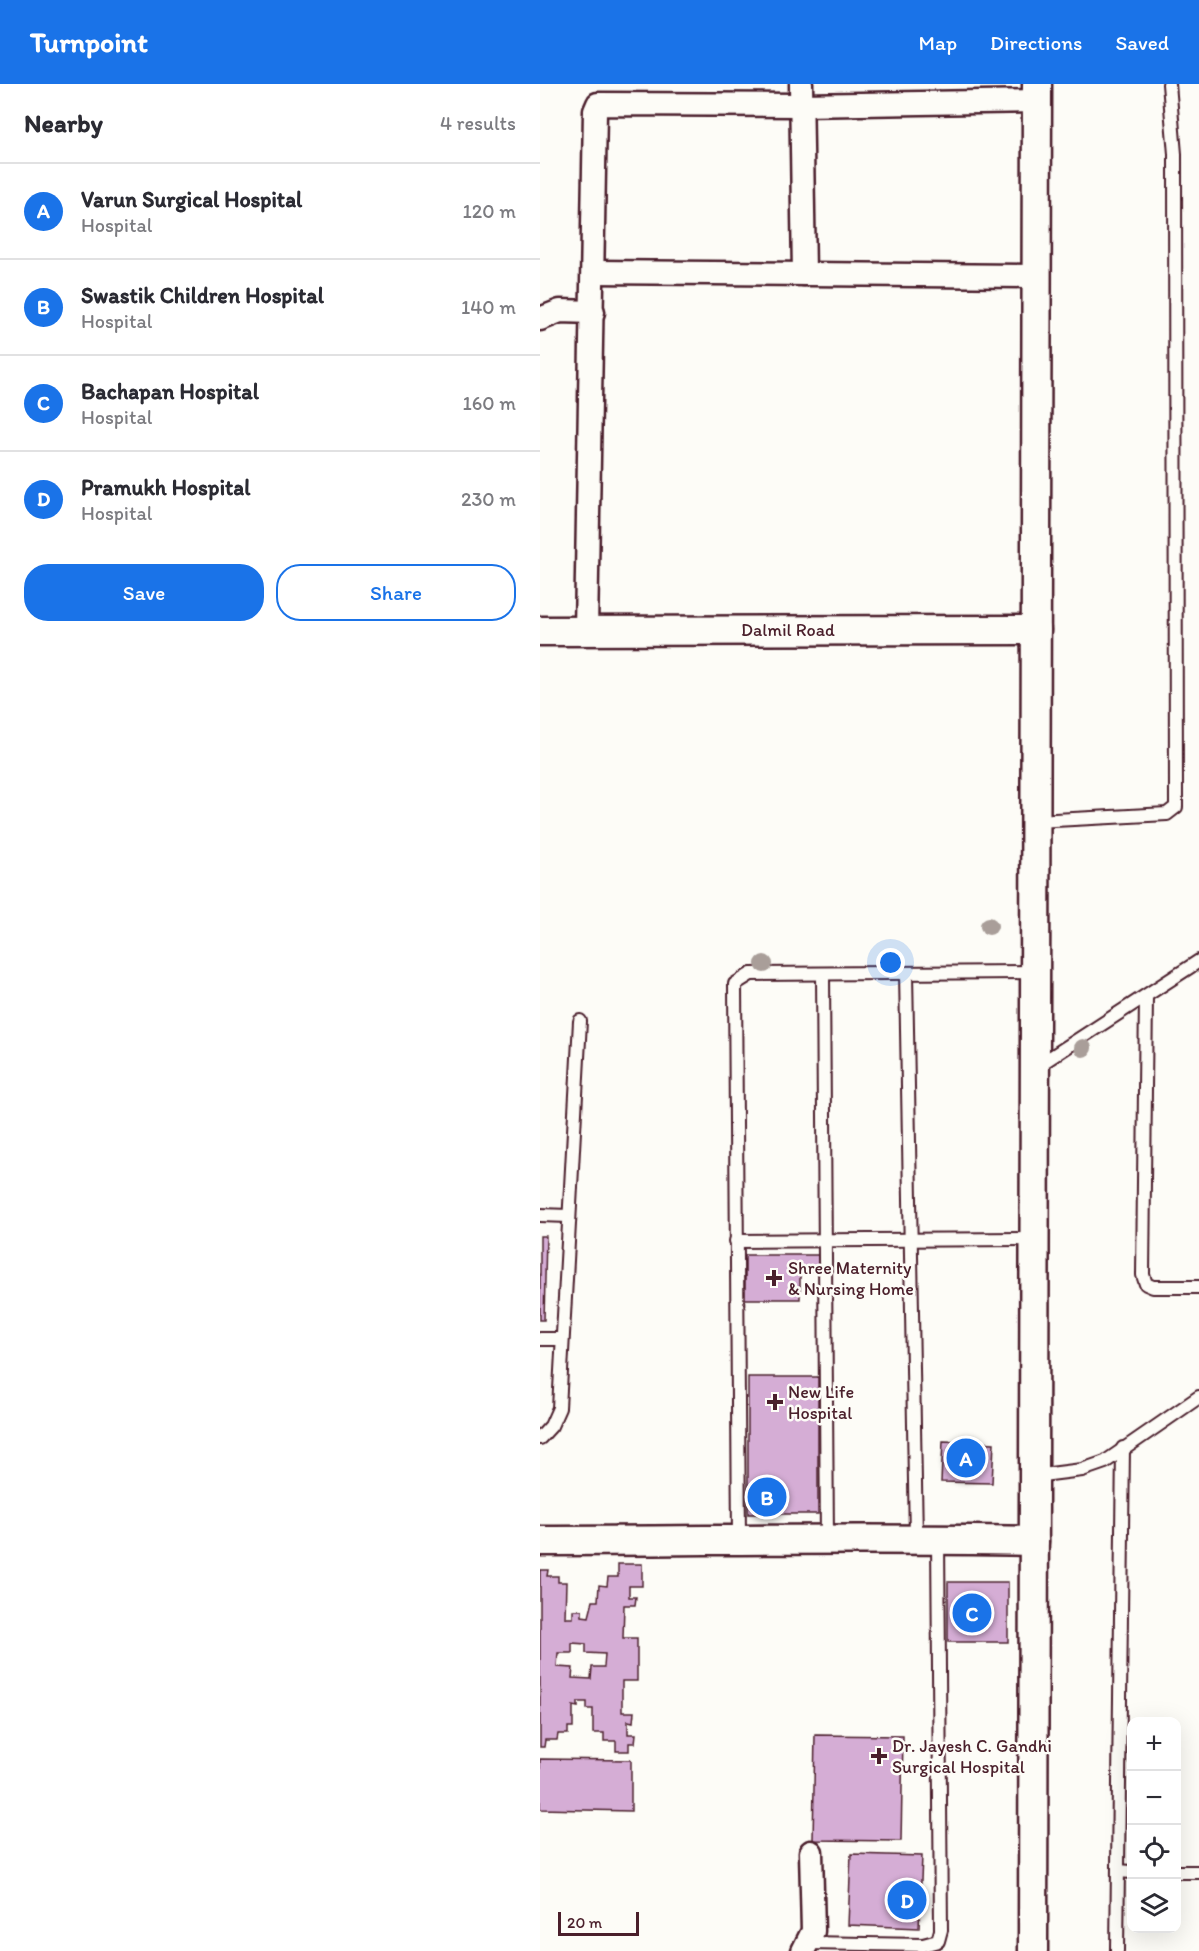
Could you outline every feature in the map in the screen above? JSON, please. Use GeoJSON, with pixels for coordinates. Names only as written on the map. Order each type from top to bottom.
{"type":"FeatureCollection","features":[{"type":"Feature","properties":{"kind":"street"},"geometry":{"type":"LineString","coordinates":[[586,631],[595,111],[598,104],[801,95],[1037,92],[1033,1951]]}},
{"type":"Feature","properties":{"kind":"street"},"geometry":{"type":"LineString","coordinates":[[801,95],[804,274]]}},
{"type":"Feature","properties":{"kind":"street"},"geometry":{"type":"LineString","coordinates":[[593,272],[1036,276]]}},
{"type":"Feature","properties":{"kind":"street"},"geometry":{"type":"LineString","coordinates":[[540,319],[560,311],[593,312]]}},
{"type":"Feature","properties":{"kind":"street","name":"Dalmil Road"},"geometry":{"type":"LineString","coordinates":[[540,631],[1036,630]]}},
{"type":"Feature","properties":{"kind":"street"},"geometry":{"type":"LineString","coordinates":[[540,1541],[827,1541],[927,1538],[1034,1541]]}},
{"type":"Feature","properties":{"kind":"street"},"geometry":{"type":"LineString","coordinates":[[806,1947],[813,1931],[811,1852]]}},
{"type":"Feature","properties":{"kind":"lane"},"geometry":{"type":"LineString","coordinates":[[1036,821],[1167,814],[1176,807],[1175,153],[1169,84]]}},
{"type":"Feature","properties":{"kind":"lane"},"geometry":{"type":"LineString","coordinates":[[1035,1067],[1199,961]]}},
{"type":"Feature","properties":{"kind":"lane"},"geometry":{"type":"LineString","coordinates":[[739,1541],[735,984],[751,975],[1035,972]]}},
{"type":"Feature","properties":{"kind":"lane"},"geometry":{"type":"LineString","coordinates":[[806,1947],[923,1945],[938,1941],[941,1930],[927,1538],[910,1241],[906,973]]}},
{"type":"Feature","properties":{"kind":"lane"},"geometry":{"type":"LineString","coordinates":[[823,974],[827,1541]]}},
{"type":"Feature","properties":{"kind":"lane"},"geometry":{"type":"LineString","coordinates":[[1146,996],[1143,1275],[1146,1284],[1153,1287],[1199,1287]]}},
{"type":"Feature","properties":{"kind":"lane"},"geometry":{"type":"LineString","coordinates":[[540,1438],[551,1426],[559,1408],[580,1021]]}},
{"type":"Feature","properties":{"kind":"lane"},"geometry":{"type":"LineString","coordinates":[[540,1215],[569,1216]]}},
{"type":"Feature","properties":{"kind":"lane"},"geometry":{"type":"LineString","coordinates":[[736,1241],[1034,1239]]}},
{"type":"Feature","properties":{"kind":"lane"},"geometry":{"type":"LineString","coordinates":[[540,1339],[562,1339]]}},
{"type":"Feature","properties":{"kind":"lane"},"geometry":{"type":"LineString","coordinates":[[1034,1476],[1082,1470],[1105,1462],[1199,1397]]}},
{"type":"Feature","properties":{"kind":"lane"},"geometry":{"type":"LineString","coordinates":[[1117,1951],[1123,1448]]}},
{"type":"Feature","properties":{"kind":"lane"},"geometry":{"type":"LineString","coordinates":[[1118,1871],[1127,1872]]}},
{"type":"Feature","properties":{"kind":"lane"},"geometry":{"type":"LineString","coordinates":[[1181,1872],[1199,1872]]}},
{"type":"Feature","properties":{"kind":"building"},"geometry":{"type":"Polygon","coordinates":[[[540,1236],[546,1236],[544,1320],[540,1320],[540,1236]]]}},
{"type":"Feature","properties":{"kind":"building"},"geometry":{"type":"Polygon","coordinates":[[[745,1255],[819,1255],[819,1271],[800,1271],[800,1299],[745,1299],[745,1255]]]}},
{"type":"Feature","properties":{"kind":"building"},"geometry":{"type":"Polygon","coordinates":[[[748,1377],[818,1377],[818,1514],[748,1514],[748,1377]]]}},
{"type":"Feature","properties":{"kind":"building"},"geometry":{"type":"Polygon","coordinates":[[[943,1441],[994,1443],[992,1483],[941,1482],[943,1441]]]}},
{"type":"Feature","properties":{"kind":"building"},"geometry":{"type":"Polygon","coordinates":[[[618,1564],[642,1564],[642,1586],[629,1586],[629,1597],[636,1597],[635,1605],[624,1605],[623,1638],[637,1638],[637,1681],[622,1681],[622,1712],[634,1712],[633,1722],[628,1721],[628,1734],[636,1734],[635,1743],[629,1743],[629,1751],[616,1751],[616,1741],[604,1741],[604,1733],[593,1733],[593,1709],[587,1709],[587,1702],[578,1702],[578,1707],[573,1706],[573,1727],[568,1727],[568,1734],[558,1734],[557,1740],[545,1740],[544,1747],[540,1747],[540,1570],[548,1570],[547,1576],[558,1576],[558,1582],[566,1582],[565,1618],[573,1618],[573,1610],[582,1610],[582,1616],[589,1617],[593,1601],[598,1601],[599,1585],[607,1586],[608,1577],[618,1577],[618,1564]],[[572,1643],[572,1653],[558,1653],[557,1667],[573,1668],[572,1678],[591,1679],[592,1667],[604,1667],[605,1654],[586,1653],[586,1644],[572,1643]]]}},
{"type":"Feature","properties":{"kind":"building"},"geometry":{"type":"Polygon","coordinates":[[[948,1582],[1008,1582],[1008,1642],[948,1642],[948,1582]]]}},
{"type":"Feature","properties":{"kind":"building"},"geometry":{"type":"Polygon","coordinates":[[[815,1735],[903,1736],[901,1841],[813,1840],[815,1735]]]}},
{"type":"Feature","properties":{"kind":"building"},"geometry":{"type":"Polygon","coordinates":[[[540,1759],[631,1760],[631,1811],[540,1809],[540,1759]]]}},
{"type":"Feature","properties":{"kind":"building"},"geometry":{"type":"Polygon","coordinates":[[[851,1854],[922,1856],[919,1928],[848,1925],[851,1854]]]}},
{"type":"Feature","properties":{"kind":"place","name":"Shree Maternity & Nursing Home"},"geometry":{"type":"Point","coordinates":[774,1278]}},
{"type":"Feature","properties":{"kind":"place","name":"New Life Hospital"},"geometry":{"type":"Point","coordinates":[775,1402]}},
{"type":"Feature","properties":{"kind":"place","name":"Varun Surgical Hospital"},"geometry":{"type":"Point","coordinates":[966,1458]}},
{"type":"Feature","properties":{"kind":"place","name":"Swastik Children Hospital"},"geometry":{"type":"Point","coordinates":[767,1497]}},
{"type":"Feature","properties":{"kind":"place","name":"Bachapan Hospital"},"geometry":{"type":"Point","coordinates":[972,1613]}},
{"type":"Feature","properties":{"kind":"place","name":"Dr. Jayesh C. Gandhi Surgical Hospital"},"geometry":{"type":"Point","coordinates":[879,1756]}},
{"type":"Feature","properties":{"kind":"place","name":"Pramukh Hospital"},"geometry":{"type":"Point","coordinates":[907,1900]}}]}
